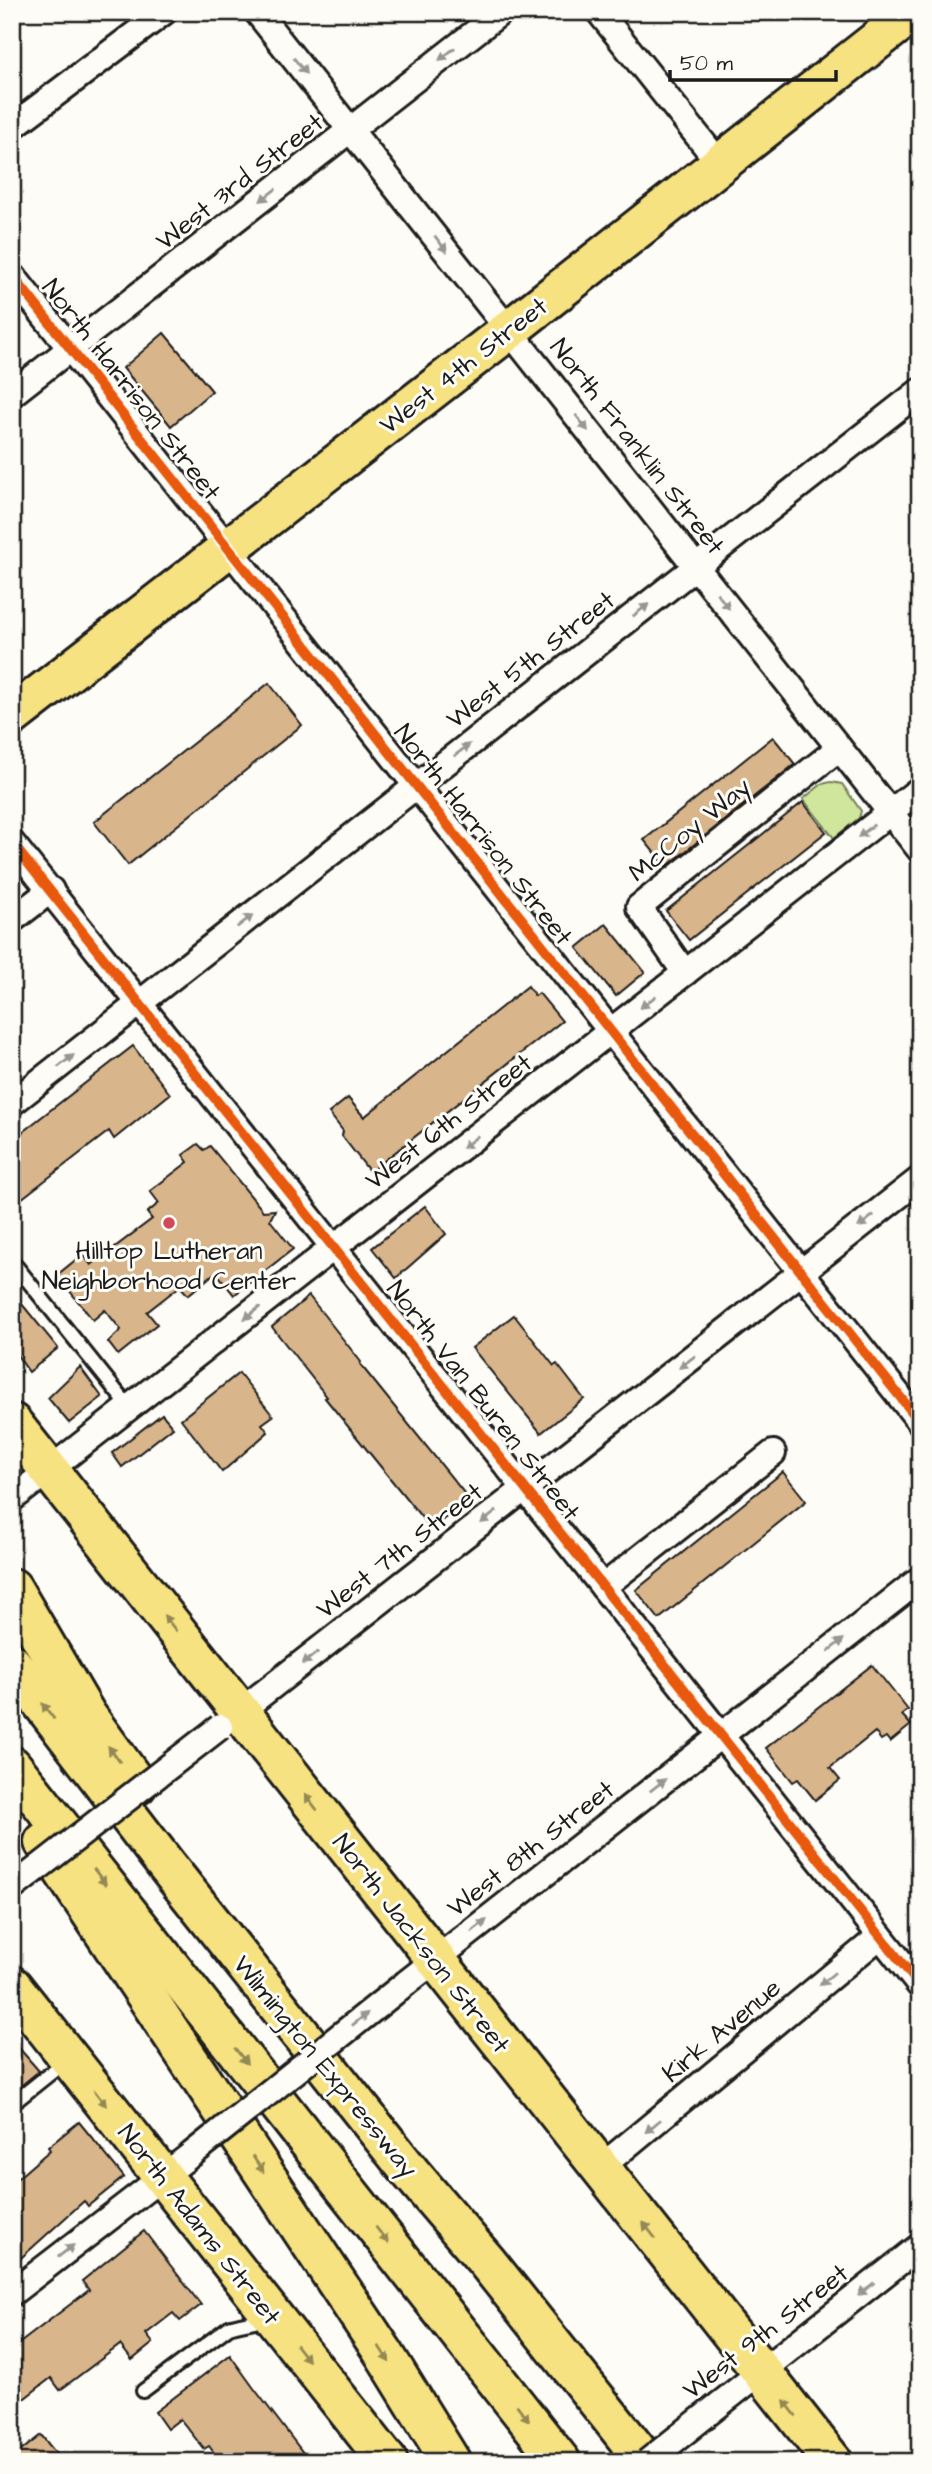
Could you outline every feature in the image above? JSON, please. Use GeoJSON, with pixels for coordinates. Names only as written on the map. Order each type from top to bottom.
{"type":"FeatureCollection","features":[{"type":"Feature","properties":{"kind":"main road","name":"West 4th Street"},"geometry":{"type":"LineString","coordinates":[[12,716],[913,12]]}},
{"type":"Feature","properties":{"kind":"main road","name":"North Jackson Street"},"geometry":{"type":"LineString","coordinates":[[12,1423],[31,1485],[436,1960],[833,2462]]}},
{"type":"Feature","properties":{"kind":"main road"},"geometry":{"type":"LineString","coordinates":[[12,1588],[87,1716],[184,1852],[243,1931],[437,2168],[487,2262]]}},
{"type":"Feature","properties":{"kind":"main road","name":"Wilmington Expressway"},"geometry":{"type":"LineString","coordinates":[[12,1664],[208,1918],[646,2462]]}},
{"type":"Feature","properties":{"kind":"main road"},"geometry":{"type":"LineString","coordinates":[[12,1766],[561,2462]]}},
{"type":"Feature","properties":{"kind":"main road"},"geometry":{"type":"LineString","coordinates":[[12,1797],[385,2355],[451,2462]]}},
{"type":"Feature","properties":{"kind":"main road","name":"North Adams Street"},"geometry":{"type":"LineString","coordinates":[[12,1986],[388,2462]]}},
{"type":"Feature","properties":{"kind":"main road"},"geometry":{"type":"LineString","coordinates":[[576,2373],[662,2462]]}},
{"type":"Feature","properties":{"kind":"street"},"geometry":{"type":"LineString","coordinates":[[12,127],[164,12]]}},
{"type":"Feature","properties":{"kind":"street","name":"North Franklin Street"},"geometry":{"type":"LineString","coordinates":[[257,12],[920,850]]}},
{"type":"Feature","properties":{"kind":"street","name":"West 3rd Street"},"geometry":{"type":"LineString","coordinates":[[12,394],[72,350],[501,12]]}},
{"type":"Feature","properties":{"kind":"street"},"geometry":{"type":"LineString","coordinates":[[599,12],[720,164]]}},
{"type":"Feature","properties":{"kind":"street","name":"North Harrison Street"},"geometry":{"type":"LineString","coordinates":[[12,275],[920,1422]]}},
{"type":"Feature","properties":{"kind":"street","name":"West 5th Street"},"geometry":{"type":"LineString","coordinates":[[12,1103],[920,391]]}},
{"type":"Feature","properties":{"kind":"street","name":"McCoy Way"},"geometry":{"type":"LineString","coordinates":[[685,973],[639,907],[839,748]]}},
{"type":"Feature","properties":{"kind":"street","name":"West 6th Street"},"geometry":{"type":"LineString","coordinates":[[31,1485],[920,789]]}},
{"type":"Feature","properties":{"kind":"street","name":"North Van Buren Street"},"geometry":{"type":"LineString","coordinates":[[12,843],[920,1986]]}},
{"type":"Feature","properties":{"kind":"street"},"geometry":{"type":"LineString","coordinates":[[12,920],[51,890]]}},
{"type":"Feature","properties":{"kind":"street","name":"West 7th Street"},"geometry":{"type":"LineString","coordinates":[[12,1888],[920,1179]]}},
{"type":"Feature","properties":{"kind":"street"},"geometry":{"type":"LineString","coordinates":[[603,1587],[774,1453]]}},
{"type":"Feature","properties":{"kind":"street","name":"West 8th Street"},"geometry":{"type":"LineString","coordinates":[[12,2293],[920,1579]]}},
{"type":"Feature","properties":{"kind":"street","name":"Kirk Avenue"},"geometry":{"type":"LineString","coordinates":[[600,2168],[880,1936]]}},
{"type":"Feature","properties":{"kind":"street","name":"West 9th Street"},"geometry":{"type":"LineString","coordinates":[[646,2462],[920,2246]]}},
{"type":"Feature","properties":{"kind":"lane"},"geometry":{"type":"LineString","coordinates":[[12,1261],[129,1407]]}},
{"type":"Feature","properties":{"kind":"lane"},"geometry":{"type":"LineString","coordinates":[[12,2104],[69,2058]]}},
{"type":"Feature","properties":{"kind":"lane"},"geometry":{"type":"LineString","coordinates":[[144,2390],[229,2327],[256,2323],[271,2314]]}},
{"type":"Feature","properties":{"kind":"green space"},"geometry":{"type":"Polygon","coordinates":[[[822,784],[842,784],[861,811],[859,818],[834,838],[803,799],[822,784]]]}},
{"type":"Feature","properties":{"kind":"building"},"geometry":{"type":"Polygon","coordinates":[[[164,333],[212,391],[171,426],[123,368],[164,333]]]}},
{"type":"Feature","properties":{"kind":"building"},"geometry":{"type":"Polygon","coordinates":[[[269,683],[302,725],[128,865],[94,822],[269,683]]]}},
{"type":"Feature","properties":{"kind":"building"},"geometry":{"type":"Polygon","coordinates":[[[773,737],[795,764],[666,867],[644,840],[773,737]]]}},
{"type":"Feature","properties":{"kind":"building"},"geometry":{"type":"Polygon","coordinates":[[[803,802],[826,832],[689,940],[666,911],[803,802]]]}},
{"type":"Feature","properties":{"kind":"building"},"geometry":{"type":"Polygon","coordinates":[[[606,924],[645,972],[616,996],[577,948],[606,924]]]}},
{"type":"Feature","properties":{"kind":"building"},"geometry":{"type":"Polygon","coordinates":[[[528,986],[535,996],[539,993],[562,1021],[370,1172],[342,1136],[343,1131],[329,1113],[348,1098],[364,1117],[528,986]]]}},
{"type":"Feature","properties":{"kind":"building"},"geometry":{"type":"Polygon","coordinates":[[[133,1046],[170,1094],[114,1139],[109,1131],[12,1206],[12,1140],[133,1046]]]}},
{"type":"Feature","properties":{"kind":"building"},"geometry":{"type":"Polygon","coordinates":[[[198,1144],[204,1150],[210,1146],[263,1211],[275,1210],[270,1220],[293,1249],[234,1295],[216,1272],[188,1295],[180,1286],[147,1312],[157,1324],[118,1355],[108,1342],[121,1330],[105,1310],[93,1320],[57,1275],[83,1254],[91,1265],[152,1219],[147,1213],[159,1203],[150,1191],[188,1162],[183,1155],[198,1144]]]}},
{"type":"Feature","properties":{"kind":"building"},"geometry":{"type":"Polygon","coordinates":[[[425,1206],[446,1234],[396,1278],[372,1248],[425,1206]]]}},
{"type":"Feature","properties":{"kind":"building"},"geometry":{"type":"Polygon","coordinates":[[[12,1292],[58,1348],[29,1372],[12,1348],[12,1292]]]}},
{"type":"Feature","properties":{"kind":"building"},"geometry":{"type":"Polygon","coordinates":[[[309,1296],[469,1499],[431,1529],[325,1398],[327,1397],[272,1327],[309,1296]]]}},
{"type":"Feature","properties":{"kind":"building"},"geometry":{"type":"Polygon","coordinates":[[[514,1315],[584,1399],[541,1433],[472,1348],[514,1315]]]}},
{"type":"Feature","properties":{"kind":"building"},"geometry":{"type":"Polygon","coordinates":[[[80,1367],[102,1397],[69,1423],[48,1398],[80,1367]]]}},
{"type":"Feature","properties":{"kind":"building"},"geometry":{"type":"Polygon","coordinates":[[[239,1373],[273,1416],[262,1424],[268,1432],[222,1472],[181,1419],[239,1373]]]}},
{"type":"Feature","properties":{"kind":"building"},"geometry":{"type":"Polygon","coordinates":[[[162,1414],[173,1427],[122,1467],[112,1453],[162,1414]]]}},
{"type":"Feature","properties":{"kind":"building"},"geometry":{"type":"Polygon","coordinates":[[[783,1472],[806,1501],[659,1619],[636,1590],[783,1472]]]}},
{"type":"Feature","properties":{"kind":"building"},"geometry":{"type":"Polygon","coordinates":[[[872,1665],[908,1710],[902,1715],[911,1725],[890,1742],[886,1737],[881,1740],[875,1732],[830,1768],[840,1780],[815,1800],[798,1779],[793,1782],[766,1748],[872,1665]]]}},
{"type":"Feature","properties":{"kind":"building"},"geometry":{"type":"Polygon","coordinates":[[[12,2040],[39,2071],[12,2093],[12,2040]]]}},
{"type":"Feature","properties":{"kind":"building"},"geometry":{"type":"Polygon","coordinates":[[[79,2122],[124,2177],[88,2206],[84,2201],[12,2266],[12,2183],[50,2150],[48,2147],[79,2122]]]}},
{"type":"Feature","properties":{"kind":"building"},"geometry":{"type":"Polygon","coordinates":[[[144,2231],[201,2305],[180,2321],[173,2313],[146,2334],[153,2343],[132,2360],[120,2345],[60,2390],[51,2378],[12,2408],[12,2349],[89,2290],[82,2281],[144,2231]]]}},
{"type":"Feature","properties":{"kind":"building"},"geometry":{"type":"Polygon","coordinates":[[[230,2355],[310,2462],[221,2462],[209,2446],[204,2449],[180,2419],[167,2429],[155,2412],[230,2355]]]}},
{"type":"Feature","properties":{"kind":"building"},"geometry":{"type":"Polygon","coordinates":[[[41,2435],[63,2462],[12,2462],[12,2458],[41,2435]]]}},
{"type":"Feature","properties":{"kind":"cycle path"},"geometry":{"type":"LineString","coordinates":[[12,275],[920,1422]]}},
{"type":"Feature","properties":{"kind":"cycle path"},"geometry":{"type":"LineString","coordinates":[[12,843],[920,1986]]}},
{"type":"Feature","properties":{"kind":"place","name":"Hilltop Lutheran Neighborhood Center"},"geometry":{"type":"Point","coordinates":[169,1223]}}]}
